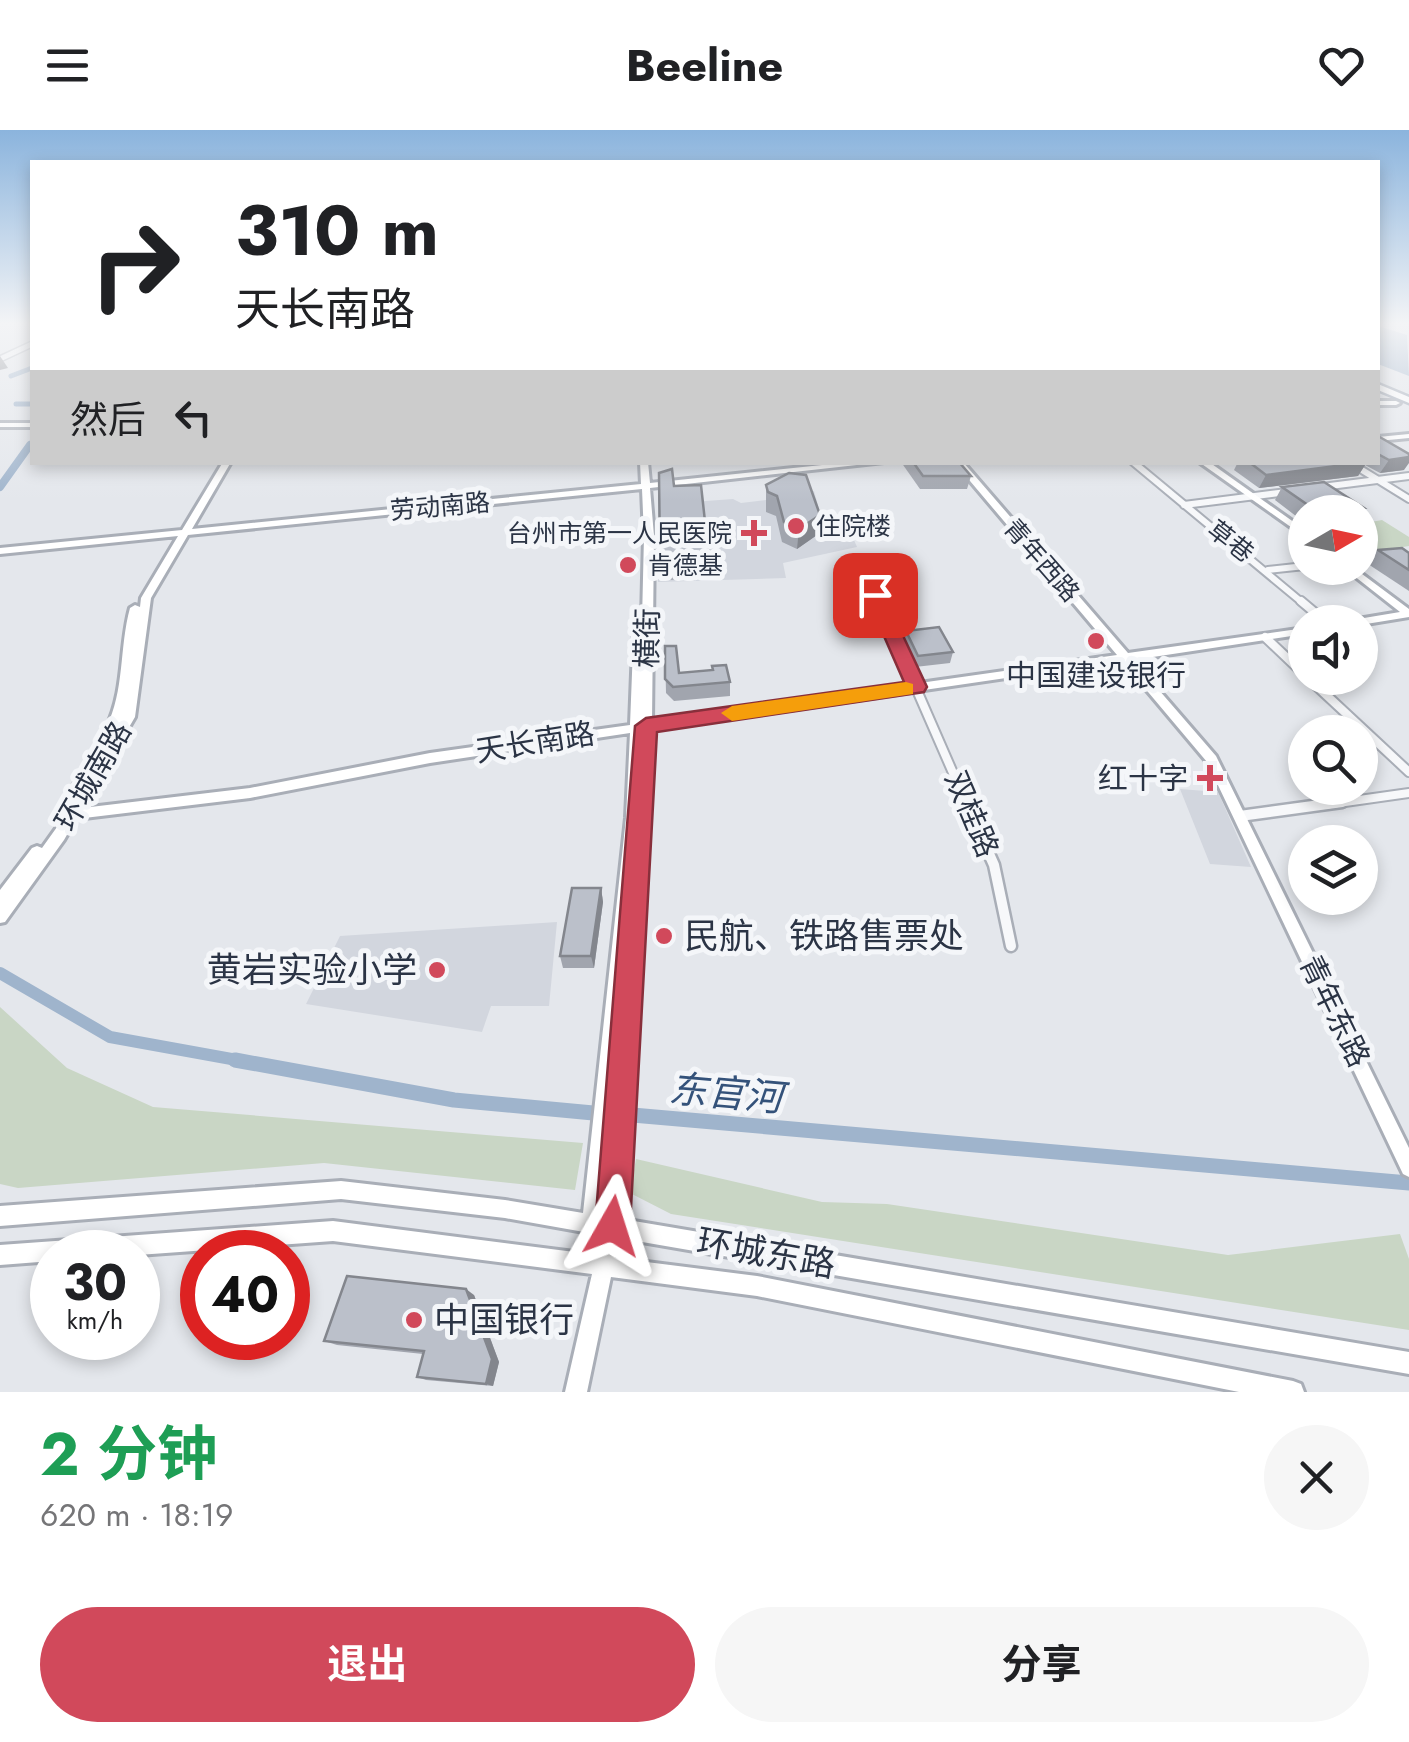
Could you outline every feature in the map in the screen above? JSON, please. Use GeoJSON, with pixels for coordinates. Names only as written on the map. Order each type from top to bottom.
{"type":"FeatureCollection","features":[{"type":"Feature","properties":{"kind":"main road"},"geometry":{"type":"LineString","coordinates":[[1380,388],[1409,404]]}},
{"type":"Feature","properties":{"kind":"main road"},"geometry":{"type":"LineString","coordinates":[[1380,400],[1409,404]]}},
{"type":"Feature","properties":{"kind":"main road"},"geometry":{"type":"LineString","coordinates":[[1,426],[30,425]]}},
{"type":"Feature","properties":{"kind":"main road"},"geometry":{"type":"LineString","coordinates":[[1380,439],[1409,436]]}},
{"type":"Feature","properties":{"kind":"main road"},"geometry":{"type":"LineString","coordinates":[[180,531],[216,465]]}},
{"type":"Feature","properties":{"kind":"main road","name":"环城南路"},"geometry":{"type":"LineString","coordinates":[[0,916],[129,717],[146,598],[180,531],[225,465]]}},
{"type":"Feature","properties":{"kind":"main road","name":"横街"},"geometry":{"type":"LineString","coordinates":[[603,1265],[612,1226],[620,1146],[616,1085],[640,726],[641,465]]}},
{"type":"Feature","properties":{"kind":"main road"},"geometry":{"type":"LineString","coordinates":[[643,484],[804,465]]}},
{"type":"Feature","properties":{"kind":"main road","name":"劳动南路"},"geometry":{"type":"LineString","coordinates":[[0,549],[848,465]]}},
{"type":"Feature","properties":{"kind":"main road","name":"青年西路"},"geometry":{"type":"LineString","coordinates":[[961,465],[1126,658]]}},
{"type":"Feature","properties":{"kind":"main road"},"geometry":{"type":"LineString","coordinates":[[1208,465],[1288,522]]}},
{"type":"Feature","properties":{"kind":"main road"},"geometry":{"type":"LineString","coordinates":[[1371,585],[1409,614]]}},
{"type":"Feature","properties":{"kind":"main road"},"geometry":{"type":"LineString","coordinates":[[1378,619],[1409,614]]}},
{"type":"Feature","properties":{"kind":"main road","name":"天长南路"},"geometry":{"type":"LineString","coordinates":[[68,815],[250,793],[430,758],[1288,634]]}},
{"type":"Feature","properties":{"kind":"main road","name":"青年东路"},"geometry":{"type":"LineString","coordinates":[[1126,658],[1212,758],[1409,1168]]}},
{"type":"Feature","properties":{"kind":"main road"},"geometry":{"type":"LineString","coordinates":[[0,900],[68,815]]}},
{"type":"Feature","properties":{"kind":"main road","name":"横街"},"geometry":{"type":"LineString","coordinates":[[603,1265],[590,1224],[601,1139],[616,1085]]}},
{"type":"Feature","properties":{"kind":"main road","name":"环城东路"},"geometry":{"type":"LineString","coordinates":[[0,1216],[342,1190],[612,1226],[1409,1363]]}},
{"type":"Feature","properties":{"kind":"main road","name":"环城东路"},"geometry":{"type":"LineString","coordinates":[[0,1255],[333,1231],[757,1286],[1292,1392]]}},
{"type":"Feature","properties":{"kind":"main road"},"geometry":{"type":"LineString","coordinates":[[576,1392],[603,1265]]}},
{"type":"Feature","properties":{"kind":"street"},"geometry":{"type":"LineString","coordinates":[[1380,440],[1395,447]]}},
{"type":"Feature","properties":{"kind":"street","name":"草巷"},"geometry":{"type":"LineString","coordinates":[[1137,465],[1307,605]]}},
{"type":"Feature","properties":{"kind":"street"},"geometry":{"type":"LineString","coordinates":[[1354,465],[1409,499]]}},
{"type":"Feature","properties":{"kind":"street"},"geometry":{"type":"LineString","coordinates":[[1184,505],[1409,476]]}},
{"type":"Feature","properties":{"kind":"street"},"geometry":{"type":"LineString","coordinates":[[1378,556],[1391,554]]}},
{"type":"Feature","properties":{"kind":"street"},"geometry":{"type":"LineString","coordinates":[[1267,570],[1288,568]]}},
{"type":"Feature","properties":{"kind":"street","name":"双桂路"},"geometry":{"type":"LineString","coordinates":[[875,595],[994,865],[1011,946]]}},
{"type":"Feature","properties":{"kind":"street"},"geometry":{"type":"LineString","coordinates":[[1265,637],[1288,659]]}},
{"type":"Feature","properties":{"kind":"street"},"geometry":{"type":"LineString","coordinates":[[1326,695],[1409,772]]}},
{"type":"Feature","properties":{"kind":"street"},"geometry":{"type":"LineString","coordinates":[[1240,816],[1409,793]]}},
{"type":"Feature","properties":{"kind":"shaded area","name":"台州市第一人民医院"},"geometry":{"type":"Polygon","coordinates":[[[676,485],[679,503],[733,499],[741,503],[766,500],[776,492],[814,491],[822,519],[845,519],[857,547],[783,563],[786,578],[658,582],[658,487],[676,485]]]}},
{"type":"Feature","properties":{"kind":"shaded area"},"geometry":{"type":"Polygon","coordinates":[[[1180,789],[1218,792],[1251,867],[1210,864],[1180,789]]]}},
{"type":"Feature","properties":{"kind":"shaded area","name":"黄岩实验小学"},"geometry":{"type":"Polygon","coordinates":[[[557,922],[549,1006],[491,1006],[482,1032],[306,1004],[340,936],[557,922]]]}},
{"type":"Feature","properties":{"kind":"green space"},"geometry":{"type":"Polygon","coordinates":[[[1378,521],[1409,537],[1409,546],[1378,551],[1378,521]]]}},
{"type":"Feature","properties":{"kind":"green space"},"geometry":{"type":"Polygon","coordinates":[[[0,1007],[67,1068],[153,1107],[583,1143],[575,1190],[324,1163],[18,1188],[0,1184],[0,1007]]]}},
{"type":"Feature","properties":{"kind":"green space"},"geometry":{"type":"Polygon","coordinates":[[[636,1159],[822,1202],[887,1204],[1228,1255],[1400,1234],[1409,1259],[1409,1330],[671,1214],[630,1193],[636,1159]]]}},
{"type":"Feature","properties":{"kind":"building"},"geometry":{"type":"Polygon","coordinates":[[[1380,437],[1409,454],[1389,460],[1380,455],[1380,437]]]}},
{"type":"Feature","properties":{"kind":"building"},"geometry":{"type":"Polygon","coordinates":[[[915,465],[962,465],[971,476],[923,476],[915,465]]]}},
{"type":"Feature","properties":{"kind":"building"},"geometry":{"type":"Polygon","coordinates":[[[1253,465],[1344,465],[1266,475],[1253,465]]]}},
{"type":"Feature","properties":{"kind":"building"},"geometry":{"type":"Polygon","coordinates":[[[672,469],[674,486],[701,485],[709,558],[660,559],[659,473],[672,469]]]}},
{"type":"Feature","properties":{"kind":"building"},"geometry":{"type":"Polygon","coordinates":[[[789,473],[806,475],[820,515],[799,529],[784,522],[777,496],[768,492],[766,485],[789,473]]]}},
{"type":"Feature","properties":{"kind":"building"},"geometry":{"type":"Polygon","coordinates":[[[1324,482],[1344,495],[1294,495],[1282,487],[1324,482]]]}},
{"type":"Feature","properties":{"kind":"building"},"geometry":{"type":"Polygon","coordinates":[[[1402,548],[1409,553],[1409,570],[1378,550],[1402,548]]]}},
{"type":"Feature","properties":{"kind":"building"},"geometry":{"type":"Polygon","coordinates":[[[939,627],[953,652],[918,656],[906,631],[939,627]]]}},
{"type":"Feature","properties":{"kind":"building"},"geometry":{"type":"Polygon","coordinates":[[[665,646],[676,646],[679,673],[726,665],[730,682],[673,687],[665,679],[665,646]]]}},
{"type":"Feature","properties":{"kind":"building"},"geometry":{"type":"Polygon","coordinates":[[[572,888],[601,888],[591,956],[560,956],[572,888]]]}},
{"type":"Feature","properties":{"kind":"building","name":"中国银行"},"geometry":{"type":"Polygon","coordinates":[[[347,1276],[466,1289],[492,1359],[486,1384],[417,1377],[424,1351],[324,1341],[347,1276]]]}},
{"type":"Feature","properties":{"kind":"waterway"},"geometry":{"type":"LineString","coordinates":[[16,404],[30,404]]}},
{"type":"Feature","properties":{"kind":"waterway"},"geometry":{"type":"LineString","coordinates":[[0,487],[30,445]]}},
{"type":"Feature","properties":{"kind":"waterway","name":"东官河"},"geometry":{"type":"LineString","coordinates":[[0,973],[110,1037],[248,1062]]}},
{"type":"Feature","properties":{"kind":"waterway","name":"东官河"},"geometry":{"type":"LineString","coordinates":[[235,1060],[454,1100],[604,1114]]}},
{"type":"Feature","properties":{"kind":"waterway","name":"东官河"},"geometry":{"type":"LineString","coordinates":[[621,1114],[1409,1183]]}},
{"type":"Feature","properties":{"kind":"slow traffic"},"geometry":{"type":"LineString","coordinates":[[732,713],[906,689]]}},
{"type":"Feature","properties":{"kind":"place","name":"住院楼"},"geometry":{"type":"Point","coordinates":[796,526]}},
{"type":"Feature","properties":{"kind":"place","name":"台州市第一人民医院"},"geometry":{"type":"Point","coordinates":[754,533]}},
{"type":"Feature","properties":{"kind":"place","name":"肯德基"},"geometry":{"type":"Point","coordinates":[628,565]}},
{"type":"Feature","properties":{"kind":"place","name":"中国建设银行"},"geometry":{"type":"Point","coordinates":[1096,641]}},
{"type":"Feature","properties":{"kind":"place","name":"红十字"},"geometry":{"type":"Point","coordinates":[1210,778]}},
{"type":"Feature","properties":{"kind":"place","name":"民航、铁路售票处"},"geometry":{"type":"Point","coordinates":[664,936]}},
{"type":"Feature","properties":{"kind":"place","name":"黄岩实验小学"},"geometry":{"type":"Point","coordinates":[437,970]}},
{"type":"Feature","properties":{"kind":"place","name":"中国银行"},"geometry":{"type":"Point","coordinates":[414,1320]}},
{"type":"Feature","properties":{"kind":"route"},"geometry":{"type":"LineString","coordinates":[[612,1226],[646,726],[916,687],[875,595]]}}]}
